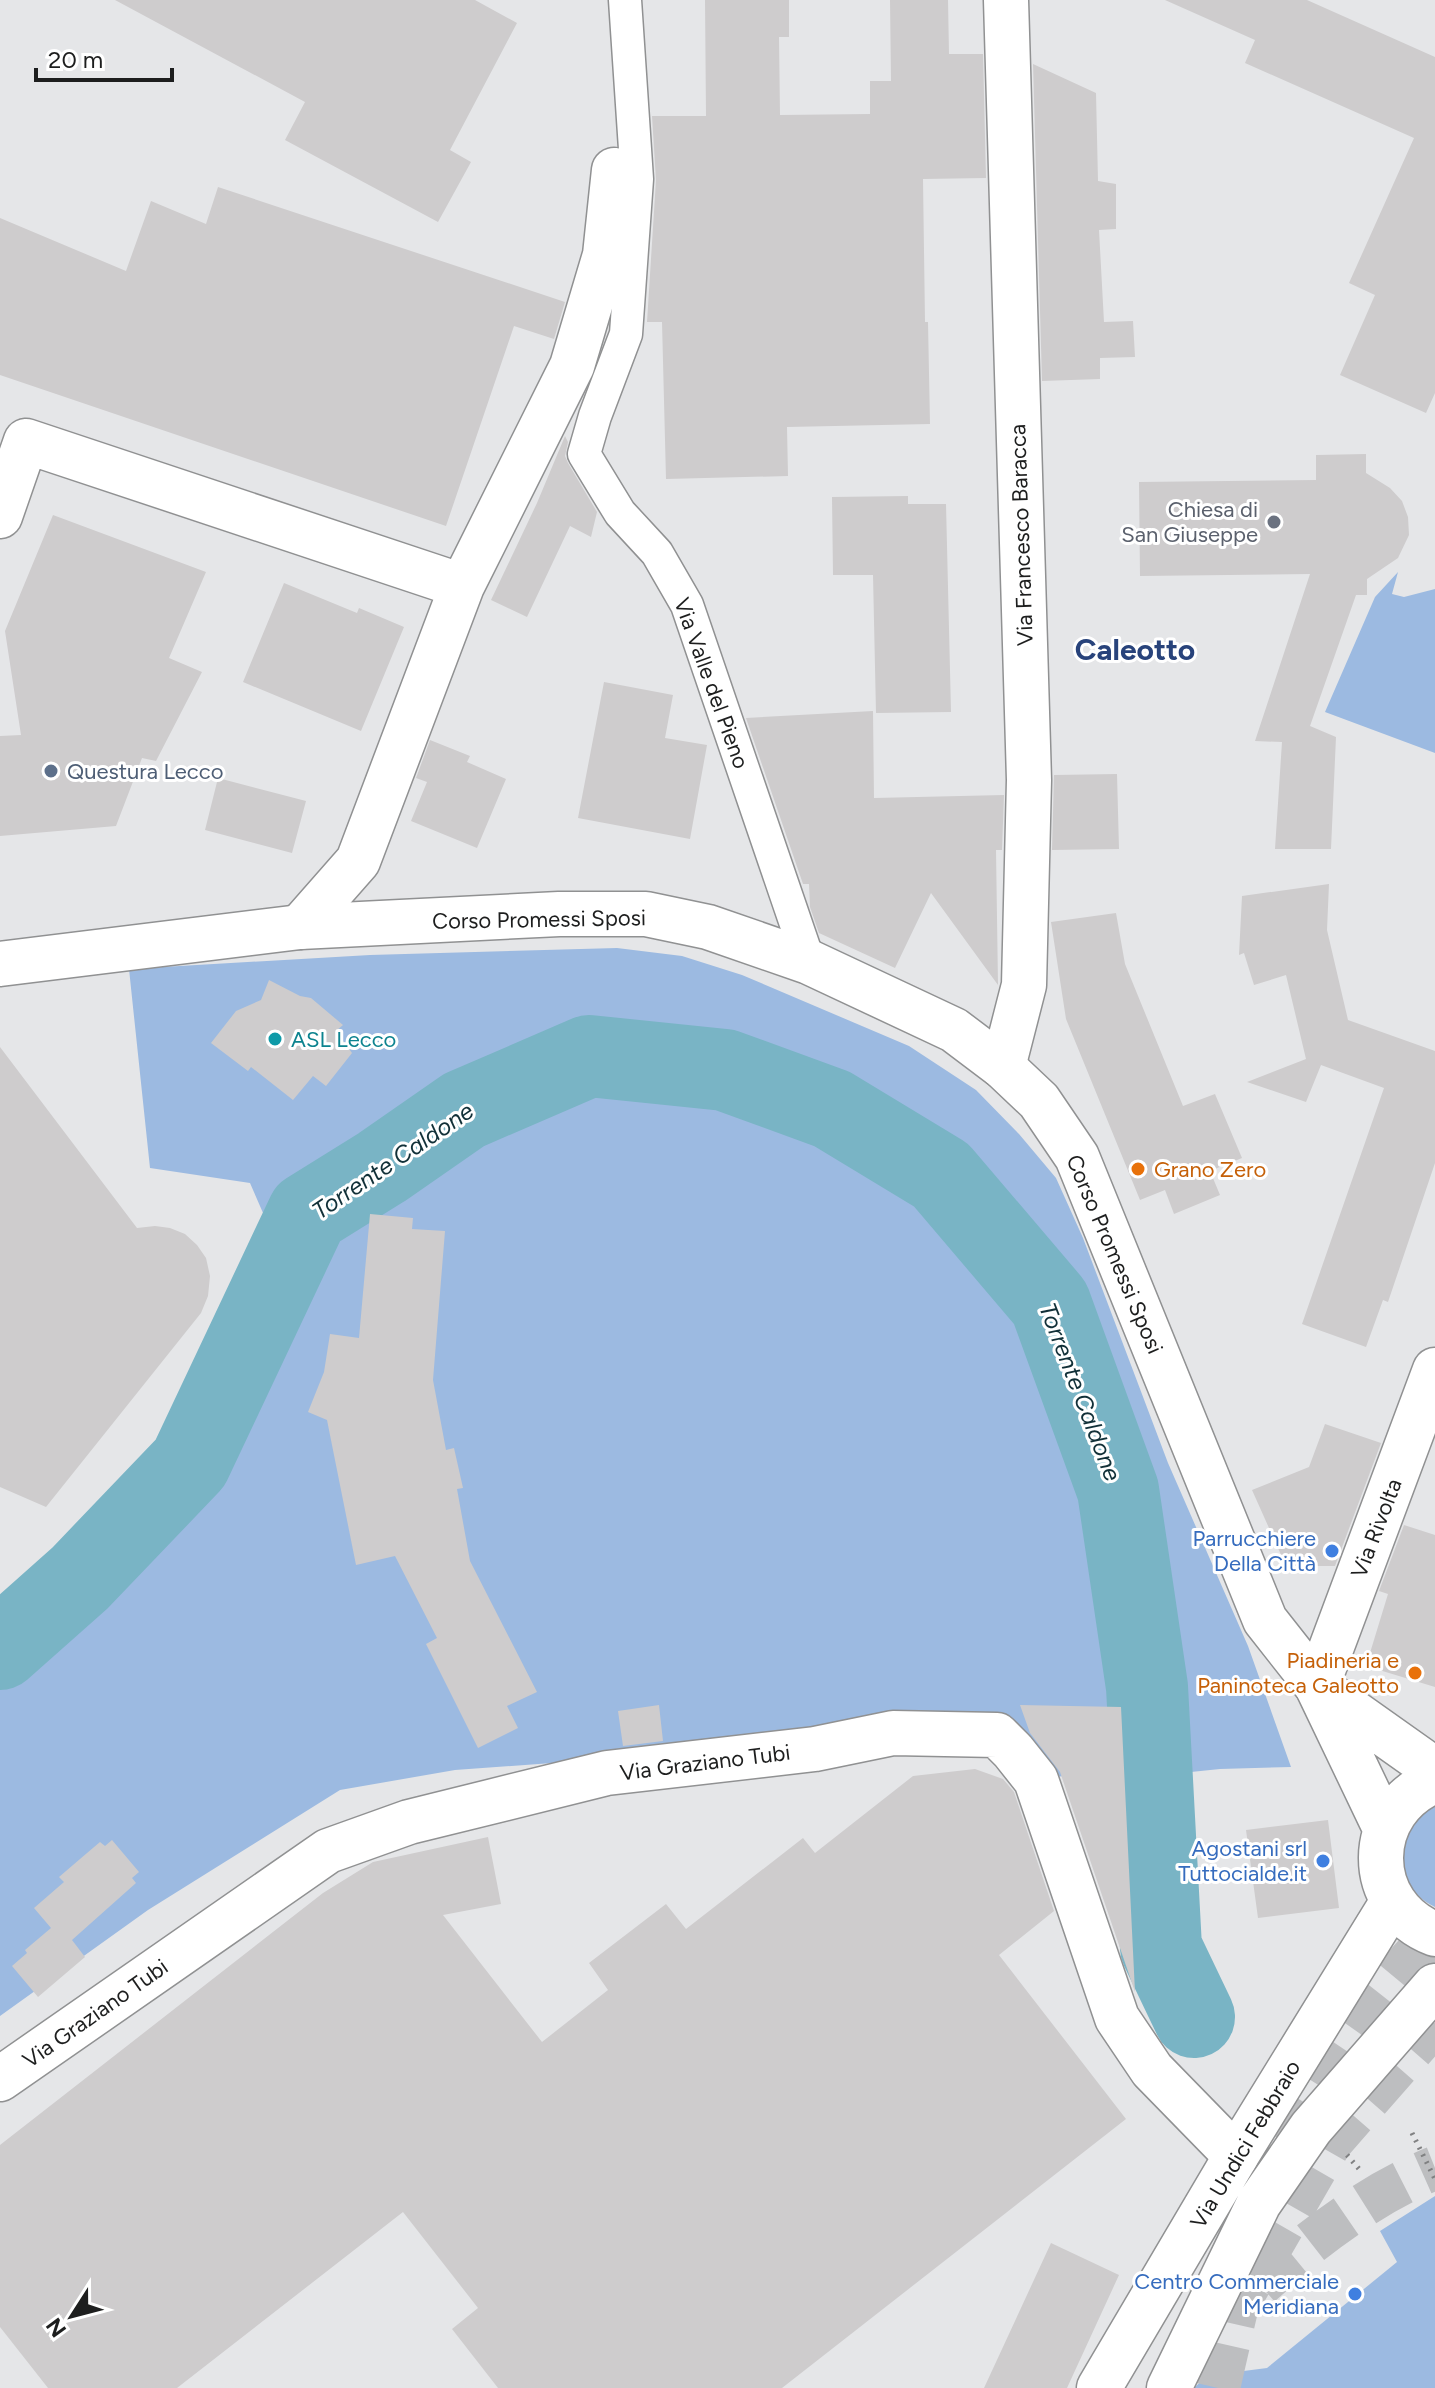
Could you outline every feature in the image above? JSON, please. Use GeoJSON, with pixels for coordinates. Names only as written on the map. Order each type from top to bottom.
{"type":"FeatureCollection","features":[{"type":"Feature","properties":{"kind":"street","name":"Via Valle del Pieno"},"geometry":{"type":"LineString","coordinates":[[625,0],[637,179],[626,334],[584,454],[620,513],[657,553],[687,605],[809,962]]}},
{"type":"Feature","properties":{"kind":"street","name":"Via Francesco Baracca"},"geometry":{"type":"LineString","coordinates":[[1003,1067],[1024,985],[1029,780],[1006,0]]}},
{"type":"Feature","properties":{"kind":"street"},"geometry":{"type":"LineString","coordinates":[[300,927],[358,861],[462,586],[572,366],[605,255],[614,170]]}},
{"type":"Feature","properties":{"kind":"street"},"geometry":{"type":"LineString","coordinates":[[0,516],[26,441],[462,586]]}},
{"type":"Feature","properties":{"kind":"street","name":"Corso Promessi Sposi"},"geometry":{"type":"LineString","coordinates":[[0,964],[300,927],[559,914],[646,914],[708,927],[809,962],[954,1030],[1003,1067],[1039,1101],[1077,1157],[1265,1620],[1317,1686],[1385,1828]]}},
{"type":"Feature","properties":{"kind":"street","name":"Via Rivolta"},"geometry":{"type":"LineString","coordinates":[[1317,1686],[1435,1370]]}},
{"type":"Feature","properties":{"kind":"street","name":"Corso Promessi Sposi"},"geometry":{"type":"LineString","coordinates":[[1317,1686],[1435,1770]]}},
{"type":"Feature","properties":{"kind":"street","name":"Via Graziano Tubi"},"geometry":{"type":"LineString","coordinates":[[0,2079],[328,1851],[409,1822],[607,1773],[815,1749],[893,1733],[997,1735],[1036,1780],[1117,2018],[1152,2070],[1236,2156]]}},
{"type":"Feature","properties":{"kind":"street"},"geometry":{"type":"LineString","coordinates":[[1435,1781],[1419,1787],[1397,1807],[1385,1828],[1380,1856],[1382,1875],[1393,1901],[1419,1927],[1435,1934]]}},
{"type":"Feature","properties":{"kind":"street","name":"Via Undici Febbraio"},"geometry":{"type":"LineString","coordinates":[[1099,2388],[1236,2156],[1393,1901]]}},
{"type":"Feature","properties":{"kind":"street","name":"Via Undici Febbraio"},"geometry":{"type":"LineString","coordinates":[[1169,2388],[1259,2203],[1311,2128],[1435,1986]]}},
{"type":"Feature","properties":{"kind":"path"},"geometry":{"type":"LineString","coordinates":[[1412,2133],[1435,2179]]}},
{"type":"Feature","properties":{"kind":"shaded area"},"geometry":{"type":"Polygon","coordinates":[[[1398,572],[1392,594],[1404,597],[1435,589],[1435,753],[1325,712],[1375,597],[1398,572]]]}},
{"type":"Feature","properties":{"kind":"shaded area"},"geometry":{"type":"Polygon","coordinates":[[[617,948],[682,956],[742,975],[909,1046],[976,1090],[1056,1178],[1083,1238],[1168,1463],[1248,1646],[1291,1767],[1220,1769],[1152,1776],[1124,1773],[1030,1778],[1013,1751],[593,1760],[455,1770],[340,1790],[148,1910],[0,2016],[0,1620],[9,1612],[80,1578],[190,1463],[249,1339],[270,1229],[250,1183],[150,1168],[129,969],[370,955],[617,948]]]}},
{"type":"Feature","properties":{"kind":"shaded area"},"geometry":{"type":"Polygon","coordinates":[[[1435,1794],[1435,1907],[1409,1884],[1403,1865],[1403,1831],[1435,1794]]]}},
{"type":"Feature","properties":{"kind":"shaded area","name":"Centro Commerciale Meridiana"},"geometry":{"type":"Polygon","coordinates":[[[1435,2196],[1435,2388],[1194,2388],[1211,2372],[1267,2368],[1397,2262],[1380,2231],[1435,2196]]]}},
{"type":"Feature","properties":{"kind":"building"},"geometry":{"type":"Polygon","coordinates":[[[115,0],[475,0],[517,23],[450,150],[471,162],[438,222],[285,140],[305,102],[115,0]]]}},
{"type":"Feature","properties":{"kind":"building"},"geometry":{"type":"Polygon","coordinates":[[[705,0],[789,0],[789,37],[779,37],[780,115],[870,114],[870,81],[891,81],[890,0],[948,0],[949,54],[983,54],[986,178],[923,179],[930,424],[787,427],[788,476],[666,479],[662,322],[647,322],[656,180],[652,116],[706,116],[705,0]]]}},
{"type":"Feature","properties":{"kind":"building"},"geometry":{"type":"Polygon","coordinates":[[[1165,0],[1307,0],[1435,57],[1435,393],[1426,413],[1340,375],[1375,295],[1349,283],[1414,138],[1245,63],[1255,40],[1165,0]]]}},
{"type":"Feature","properties":{"kind":"building"},"geometry":{"type":"Polygon","coordinates":[[[1033,64],[1096,93],[1098,181],[1116,184],[1116,229],[1099,230],[1104,322],[1133,321],[1135,357],[1100,358],[1100,379],[1042,381],[1033,64]]]}},
{"type":"Feature","properties":{"kind":"building"},"geometry":{"type":"Polygon","coordinates":[[[218,187],[565,302],[554,339],[514,326],[446,526],[0,375],[0,218],[126,271],[151,201],[206,224],[218,187]]]}},
{"type":"Feature","properties":{"kind":"building"},"geometry":{"type":"Polygon","coordinates":[[[565,436],[568,442],[565,456],[597,512],[591,537],[570,526],[527,617],[491,600],[565,436]]]}},
{"type":"Feature","properties":{"kind":"building","name":"Chiesa di San Giuseppe"},"geometry":{"type":"Polygon","coordinates":[[[1366,454],[1366,473],[1390,488],[1402,501],[1408,517],[1409,535],[1398,558],[1367,579],[1367,595],[1356,595],[1310,726],[1336,737],[1331,849],[1275,849],[1282,742],[1255,741],[1310,574],[1140,576],[1139,482],[1316,480],[1316,455],[1366,454]]]}},
{"type":"Feature","properties":{"kind":"building"},"geometry":{"type":"Polygon","coordinates":[[[908,496],[908,504],[946,504],[951,712],[876,713],[873,575],[833,575],[832,497],[908,496]]]}},
{"type":"Feature","properties":{"kind":"building"},"geometry":{"type":"Polygon","coordinates":[[[53,515],[206,572],[169,658],[202,672],[156,761],[142,758],[116,826],[0,836],[0,736],[21,735],[5,631],[53,515]]]}},
{"type":"Feature","properties":{"kind":"building"},"geometry":{"type":"Polygon","coordinates":[[[284,583],[357,613],[359,608],[404,627],[361,731],[243,682],[284,583]]]}},
{"type":"Feature","properties":{"kind":"building"},"geometry":{"type":"Polygon","coordinates":[[[604,682],[673,695],[665,738],[707,745],[690,839],[578,818],[604,682]]]}},
{"type":"Feature","properties":{"kind":"building"},"geometry":{"type":"Polygon","coordinates":[[[873,711],[874,798],[1004,795],[1002,850],[996,850],[998,985],[931,893],[895,968],[819,933],[810,907],[809,884],[803,884],[746,718],[873,711]]]}},
{"type":"Feature","properties":{"kind":"building"},"geometry":{"type":"Polygon","coordinates":[[[430,740],[470,756],[467,762],[506,779],[477,848],[411,821],[427,782],[416,778],[430,740]]]}},
{"type":"Feature","properties":{"kind":"building"},"geometry":{"type":"Polygon","coordinates":[[[1117,774],[1119,849],[1052,850],[1054,775],[1117,774]]]}},
{"type":"Feature","properties":{"kind":"building"},"geometry":{"type":"Polygon","coordinates":[[[218,778],[306,801],[292,853],[205,830],[218,778]]]}},
{"type":"Feature","properties":{"kind":"building"},"geometry":{"type":"Polygon","coordinates":[[[1329,884],[1327,930],[1348,1020],[1435,1051],[1435,1163],[1388,1302],[1383,1300],[1366,1347],[1302,1324],[1384,1088],[1321,1065],[1306,1102],[1247,1082],[1306,1059],[1286,975],[1254,985],[1244,953],[1239,955],[1242,896],[1329,884]]]}},
{"type":"Feature","properties":{"kind":"building"},"geometry":{"type":"Polygon","coordinates":[[[1116,913],[1125,964],[1183,1106],[1215,1094],[1242,1158],[1210,1171],[1220,1195],[1174,1214],[1165,1190],[1140,1200],[1066,1019],[1051,922],[1116,913]]]}},
{"type":"Feature","properties":{"kind":"building","name":"ASL Lecco"},"geometry":{"type":"Polygon","coordinates":[[[269,980],[300,996],[311,998],[343,1025],[336,1031],[352,1053],[326,1086],[313,1076],[293,1100],[251,1067],[248,1071],[211,1043],[236,1011],[261,1000],[269,980]]]}},
{"type":"Feature","properties":{"kind":"building"},"geometry":{"type":"Polygon","coordinates":[[[0,1047],[137,1228],[155,1226],[185,1234],[206,1258],[210,1276],[208,1296],[201,1313],[46,1507],[0,1487],[0,1047]]]}},
{"type":"Feature","properties":{"kind":"building"},"geometry":{"type":"Polygon","coordinates":[[[370,1214],[413,1218],[412,1229],[445,1231],[433,1380],[446,1450],[454,1448],[463,1488],[457,1489],[470,1561],[537,1692],[507,1706],[518,1728],[478,1748],[426,1644],[437,1638],[395,1556],[356,1565],[327,1420],[308,1412],[324,1372],[330,1334],[359,1338],[370,1214]]]}},
{"type":"Feature","properties":{"kind":"building"},"geometry":{"type":"Polygon","coordinates":[[[1325,1424],[1381,1443],[1335,1566],[1286,1566],[1252,1490],[1309,1467],[1325,1424]]]}},
{"type":"Feature","properties":{"kind":"building"},"geometry":{"type":"Polygon","coordinates":[[[1404,1525],[1435,1535],[1435,1687],[1366,1666],[1388,1594],[1379,1591],[1404,1525]]]}},
{"type":"Feature","properties":{"kind":"building"},"geometry":{"type":"Polygon","coordinates":[[[659,1705],[663,1741],[623,1746],[618,1711],[659,1705]]]}},
{"type":"Feature","properties":{"kind":"building"},"geometry":{"type":"Polygon","coordinates":[[[1020,1705],[1121,1707],[1135,1992],[1060,1772],[1030,1733],[1020,1705]]]}},
{"type":"Feature","properties":{"kind":"building"},"geometry":{"type":"Polygon","coordinates":[[[975,1769],[1003,1779],[1014,1792],[1054,1911],[999,1955],[1126,2119],[782,2388],[498,2388],[452,2329],[478,2308],[403,2212],[177,2388],[48,2388],[0,2327],[0,2145],[323,1893],[373,1862],[488,1837],[501,1904],[443,1915],[542,2042],[608,1990],[589,1963],[666,1904],[686,1929],[803,1838],[815,1853],[913,1776],[975,1769]]]}},
{"type":"Feature","properties":{"kind":"building"},"geometry":{"type":"Polygon","coordinates":[[[1328,1820],[1339,1908],[1258,1918],[1246,1830],[1328,1820]]]}},
{"type":"Feature","properties":{"kind":"building"},"geometry":{"type":"Polygon","coordinates":[[[112,1840],[139,1872],[132,1878],[136,1883],[72,1940],[85,1957],[38,1997],[12,1966],[51,1928],[34,1908],[64,1882],[59,1877],[100,1842],[105,1846],[112,1840]]]}},
{"type":"Feature","properties":{"kind":"building"},"geometry":{"type":"Polygon","coordinates":[[[1051,2243],[1119,2275],[1067,2388],[984,2388],[1051,2243]]]}},
{"type":"Feature","properties":{"kind":"waterway","name":"Torrente Caldone"},"geometry":{"type":"LineString","coordinates":[[0,1649],[80,1578],[190,1463],[308,1213],[464,1110],[589,1056],[725,1070],[832,1109],[941,1175],[1050,1303],[1118,1490],[1147,1687],[1161,1948],[1194,2017]]}},
{"type":"Feature","properties":{"kind":"tunnel"},"geometry":{"type":"LineString","coordinates":[[1285,2142],[1353,2033],[1392,1981],[1435,1934]]}},
{"type":"Feature","properties":{"kind":"tunnel"},"geometry":{"type":"LineString","coordinates":[[1218,2388],[1237,2305],[1330,2143],[1435,2023]]}},
{"type":"Feature","properties":{"kind":"tunnel"},"geometry":{"type":"LineString","coordinates":[[1260,2285],[1300,2251],[1365,2204],[1435,2168]]}},
{"type":"Feature","properties":{"kind":"place","name":"Chiesa di San Giuseppe"},"geometry":{"type":"Point","coordinates":[1274,522]}},
{"type":"Feature","properties":{"kind":"place","name":"Questura Lecco"},"geometry":{"type":"Point","coordinates":[51,771]}},
{"type":"Feature","properties":{"kind":"place","name":"ASL Lecco"},"geometry":{"type":"Point","coordinates":[275,1039]}},
{"type":"Feature","properties":{"kind":"place","name":"Grano Zero"},"geometry":{"type":"Point","coordinates":[1138,1169]}},
{"type":"Feature","properties":{"kind":"place","name":"Parrucchiere Della Città"},"geometry":{"type":"Point","coordinates":[1332,1551]}},
{"type":"Feature","properties":{"kind":"place","name":"Piadineria e Paninoteca Galeotto"},"geometry":{"type":"Point","coordinates":[1415,1673]}},
{"type":"Feature","properties":{"kind":"place","name":"Agostani srl Tuttocialde.it"},"geometry":{"type":"Point","coordinates":[1323,1861]}},
{"type":"Feature","properties":{"kind":"place","name":"Centro Commerciale Meridiana"},"geometry":{"type":"Point","coordinates":[1355,2294]}},
{"type":"Feature","properties":{"kind":"district","name":"Caleotto"},"geometry":{"type":"Point","coordinates":[1135,650]}}]}
